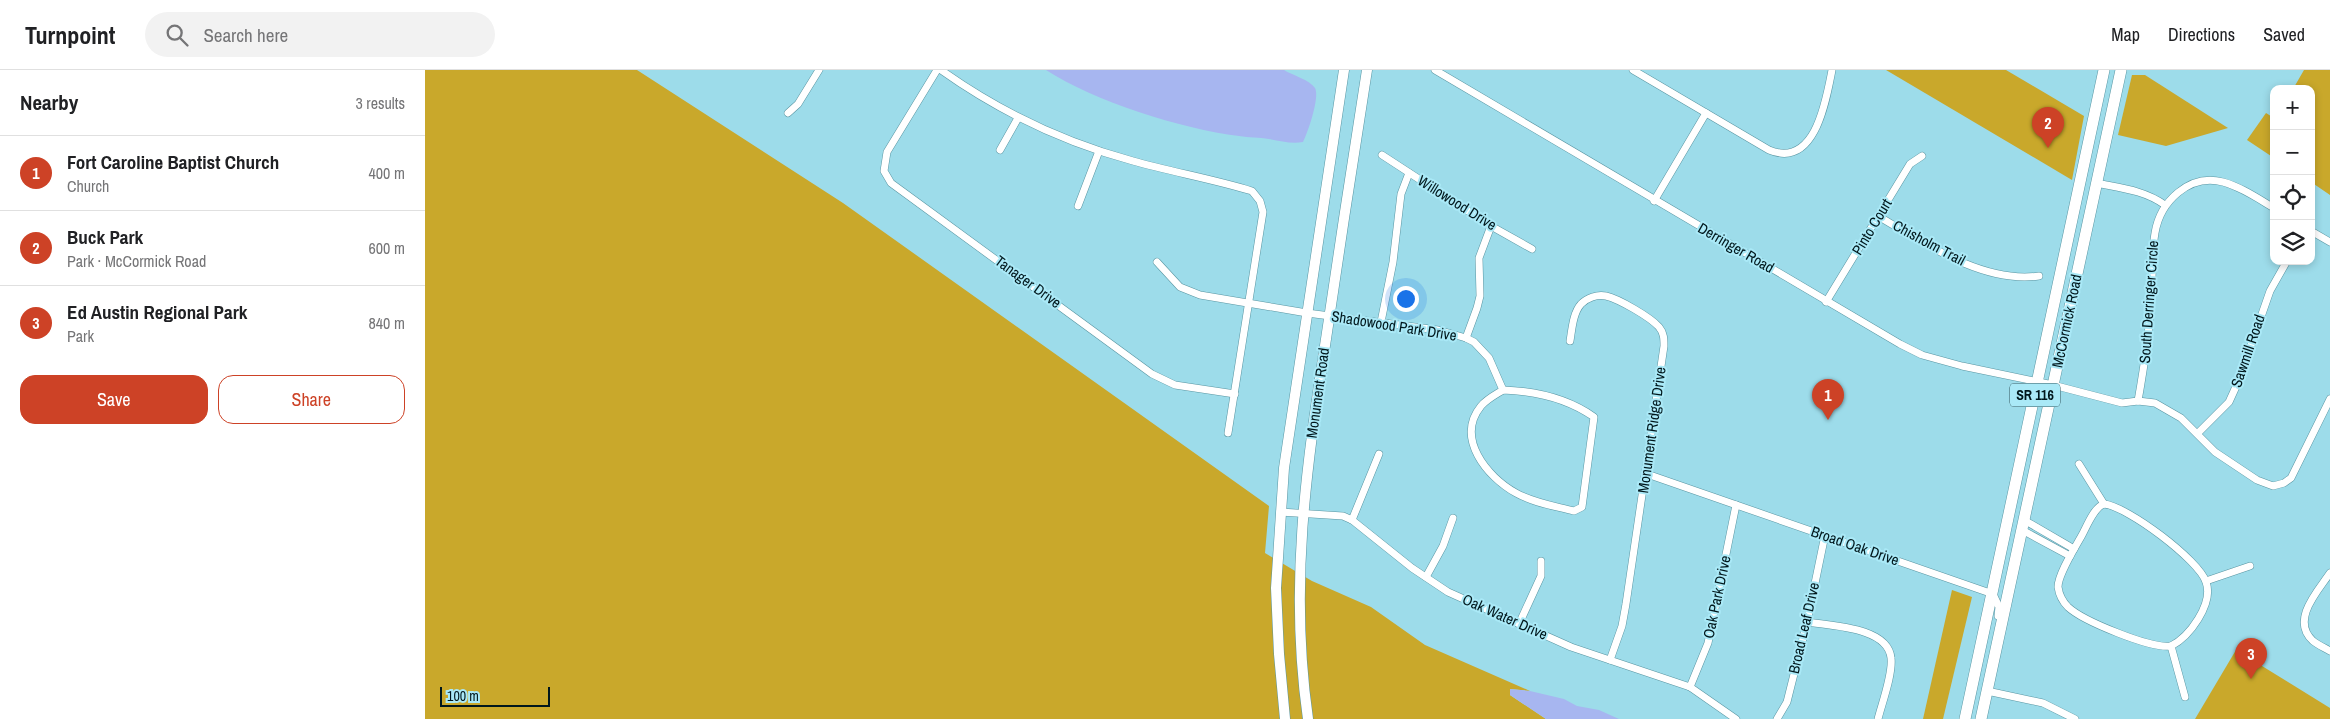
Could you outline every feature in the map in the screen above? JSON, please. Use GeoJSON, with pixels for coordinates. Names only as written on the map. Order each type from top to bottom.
{"type":"FeatureCollection","features":[{"type":"Feature","properties":{"kind":"main road","name":"Monument Road"},"geometry":{"type":"LineString","coordinates":[[1285,719],[1279,654],[1276,588],[1280,512],[1285,460],[1344,70]]}},
{"type":"Feature","properties":{"kind":"main road","name":"Monument Road"},"geometry":{"type":"LineString","coordinates":[[1308,719],[1299,624],[1302,513],[1329,316],[1367,70]]}},
{"type":"Feature","properties":{"kind":"main road","name":"McCormick Road"},"geometry":{"type":"LineString","coordinates":[[1965,719],[2104,70]]}},
{"type":"Feature","properties":{"kind":"main road","name":"McCormick Road"},"geometry":{"type":"LineString","coordinates":[[1981,719],[2121,70]]}},
{"type":"Feature","properties":{"kind":"street"},"geometry":{"type":"LineString","coordinates":[[788,113],[798,104],[819,70]]}},
{"type":"Feature","properties":{"kind":"street","name":"Tanager Drive"},"geometry":{"type":"LineString","coordinates":[[937,70],[884,159],[884,171],[891,183],[1152,374],[1175,385],[1235,394]]}},
{"type":"Feature","properties":{"kind":"street"},"geometry":{"type":"LineString","coordinates":[[941,70],[1018,118],[1059,136],[1099,151],[1159,168],[1252,190],[1260,201],[1263,212],[1228,433]]}},
{"type":"Feature","properties":{"kind":"street","name":"Derringer Road"},"geometry":{"type":"LineString","coordinates":[[1435,70],[1826,302],[1922,355],[1962,366],[2076,390],[2122,402],[2155,403],[2165,407],[2181,418],[2228,463],[2257,480],[2273,486],[2284,483],[2291,478],[2330,399]]}},
{"type":"Feature","properties":{"kind":"street"},"geometry":{"type":"LineString","coordinates":[[1633,70],[1777,154],[1797,152],[1810,138],[1824,111],[1833,70]]}},
{"type":"Feature","properties":{"kind":"street"},"geometry":{"type":"LineString","coordinates":[[1654,200],[1706,114]]}},
{"type":"Feature","properties":{"kind":"street"},"geometry":{"type":"LineString","coordinates":[[1000,150],[1018,118]]}},
{"type":"Feature","properties":{"kind":"street"},"geometry":{"type":"LineString","coordinates":[[1078,206],[1099,151]]}},
{"type":"Feature","properties":{"kind":"street","name":"Willowood Drive"},"geometry":{"type":"LineString","coordinates":[[1382,155],[1491,226],[1532,248]]}},
{"type":"Feature","properties":{"kind":"street","name":"Pinto Court"},"geometry":{"type":"LineString","coordinates":[[1826,302],[1910,164],[1921,156]]}},
{"type":"Feature","properties":{"kind":"street"},"geometry":{"type":"LineString","coordinates":[[1381,322],[1393,262],[1401,194],[1409,173]]}},
{"type":"Feature","properties":{"kind":"street"},"geometry":{"type":"LineString","coordinates":[[2096,183],[2148,194],[2165,205],[2172,197],[2189,186],[2215,181],[2244,190],[2270,206]]}},
{"type":"Feature","properties":{"kind":"street","name":"South Derringer Circle"},"geometry":{"type":"LineString","coordinates":[[2138,401],[2148,353],[2154,235],[2165,205]]}},
{"type":"Feature","properties":{"kind":"street","name":"Chisholm Trail"},"geometry":{"type":"LineString","coordinates":[[1878,216],[1927,245],[1959,261],[2022,278],[2039,276]]}},
{"type":"Feature","properties":{"kind":"street"},"geometry":{"type":"LineString","coordinates":[[1465,338],[1480,296],[1479,258],[1491,226]]}},
{"type":"Feature","properties":{"kind":"street"},"geometry":{"type":"LineString","coordinates":[[2315,233],[2330,242]]}},
{"type":"Feature","properties":{"kind":"street","name":"Shadowood Park Drive"},"geometry":{"type":"LineString","coordinates":[[1157,262],[1171,279],[1190,292],[1307,314],[1438,330],[1465,338],[1474,342],[1489,358],[1503,390]]}},
{"type":"Feature","properties":{"kind":"street","name":"Sawmill Road"},"geometry":{"type":"LineString","coordinates":[[2198,433],[2229,402],[2239,380],[2270,291],[2285,265]]}},
{"type":"Feature","properties":{"kind":"street","name":"Monument Ridge Drive"},"geometry":{"type":"LineString","coordinates":[[1570,341],[1577,308],[1587,298],[1596,296],[1605,296],[1638,313],[1659,327],[1663,334],[1664,346],[1647,474],[1627,604],[1622,626],[1610,660]]}},
{"type":"Feature","properties":{"kind":"street"},"geometry":{"type":"LineString","coordinates":[[1503,390],[1550,396],[1581,408],[1594,417],[1581,508],[1574,511],[1538,502],[1517,494],[1501,483],[1485,468],[1477,456],[1471,439],[1474,420],[1483,404],[1503,390]]}},
{"type":"Feature","properties":{"kind":"street"},"geometry":{"type":"LineString","coordinates":[[1352,520],[1379,454]]}},
{"type":"Feature","properties":{"kind":"street"},"geometry":{"type":"LineString","coordinates":[[2079,464],[2104,504]]}},
{"type":"Feature","properties":{"kind":"street","name":"Broad Oak Drive"},"geometry":{"type":"LineString","coordinates":[[1647,474],[1993,594]]}},
{"type":"Feature","properties":{"kind":"street"},"geometry":{"type":"LineString","coordinates":[[2104,504],[2117,506],[2153,530],[2188,559],[2206,582],[2207,594],[2203,608],[2187,633],[2171,646],[2152,645],[2083,617],[2067,606],[2060,595],[2059,583],[2072,552],[2096,510],[2104,504]]}},
{"type":"Feature","properties":{"kind":"street","name":"Oak Park Drive"},"geometry":{"type":"LineString","coordinates":[[1689,686],[1708,643],[1736,505]]}},
{"type":"Feature","properties":{"kind":"street","name":"Oak Water Drive"},"geometry":{"type":"LineString","coordinates":[[1280,512],[1343,516],[1352,520],[1448,592],[1571,647],[1689,686],[1736,719]]}},
{"type":"Feature","properties":{"kind":"street"},"geometry":{"type":"LineString","coordinates":[[1427,577],[1443,546],[1453,518]]}},
{"type":"Feature","properties":{"kind":"street"},"geometry":{"type":"LineString","coordinates":[[2023,525],[2072,552]]}},
{"type":"Feature","properties":{"kind":"street","name":"Broad Leaf Drive"},"geometry":{"type":"LineString","coordinates":[[1777,719],[1787,702],[1807,622],[1825,535]]}},
{"type":"Feature","properties":{"kind":"street"},"geometry":{"type":"LineString","coordinates":[[1519,624],[1541,576],[1541,561]]}},
{"type":"Feature","properties":{"kind":"street"},"geometry":{"type":"LineString","coordinates":[[2206,582],[2250,566]]}},
{"type":"Feature","properties":{"kind":"street"},"geometry":{"type":"LineString","coordinates":[[2330,573],[2305,613],[2304,623],[2313,640],[2330,651]]}},
{"type":"Feature","properties":{"kind":"street"},"geometry":{"type":"LineString","coordinates":[[1992,667],[1992,644],[1999,607],[1993,594]]}},
{"type":"Feature","properties":{"kind":"street"},"geometry":{"type":"LineString","coordinates":[[1807,622],[1875,635],[1888,648],[1891,658],[1890,667],[1878,719]]}},
{"type":"Feature","properties":{"kind":"street"},"geometry":{"type":"LineString","coordinates":[[2171,646],[2185,696]]}},
{"type":"Feature","properties":{"kind":"street"},"geometry":{"type":"LineString","coordinates":[[1987,691],[2043,703],[2075,719]]}},
{"type":"Feature","properties":{"kind":"shaded area"},"geometry":{"type":"Polygon","coordinates":[[[425,70],[637,70],[843,203],[1269,506],[1265,553],[1312,581],[1371,607],[1425,645],[1530,691],[1510,689],[1510,695],[1546,719],[425,719],[425,70]]]}},
{"type":"Feature","properties":{"kind":"shaded area"},"geometry":{"type":"Polygon","coordinates":[[[1886,70],[2006,70],[2084,116],[2072,180],[1886,70]]]}},
{"type":"Feature","properties":{"kind":"shaded area"},"geometry":{"type":"Polygon","coordinates":[[[2304,70],[2330,70],[2330,195],[2315,185],[2315,85],[2295,85],[2304,70]]]}},
{"type":"Feature","properties":{"kind":"shaded area"},"geometry":{"type":"Polygon","coordinates":[[[2132,75],[2145,75],[2228,128],[2166,146],[2118,135],[2132,75]]]}},
{"type":"Feature","properties":{"kind":"shaded area"},"geometry":{"type":"Polygon","coordinates":[[[2266,113],[2270,116],[2270,155],[2247,140],[2266,113]]]}},
{"type":"Feature","properties":{"kind":"shaded area"},"geometry":{"type":"Polygon","coordinates":[[[1952,590],[1972,597],[1943,719],[1923,719],[1952,590]]]}},
{"type":"Feature","properties":{"kind":"shaded area"},"geometry":{"type":"Polygon","coordinates":[[[2236,650],[2330,708],[2330,719],[2195,719],[2236,650]]]}},
{"type":"Feature","properties":{"kind":"water"},"geometry":{"type":"Polygon","coordinates":[[[1046,70],[1284,70],[1313,85],[1316,99],[1303,142],[1243,137],[1191,127],[1139,112],[1088,92],[1046,70]]]}},
{"type":"Feature","properties":{"kind":"water"},"geometry":{"type":"Polygon","coordinates":[[[1510,689],[1530,691],[1564,699],[1577,706],[1599,710],[1619,719],[1546,719],[1510,695],[1510,689]]]}},
{"type":"Feature","properties":{"kind":"place","name":"Buck Park"},"geometry":{"type":"Point","coordinates":[2048,148]}},
{"type":"Feature","properties":{"kind":"place","name":"Fort Caroline Baptist Church"},"geometry":{"type":"Point","coordinates":[1828,420]}},
{"type":"Feature","properties":{"kind":"place","name":"Ed Austin Regional Park"},"geometry":{"type":"Point","coordinates":[2251,679]}}]}
